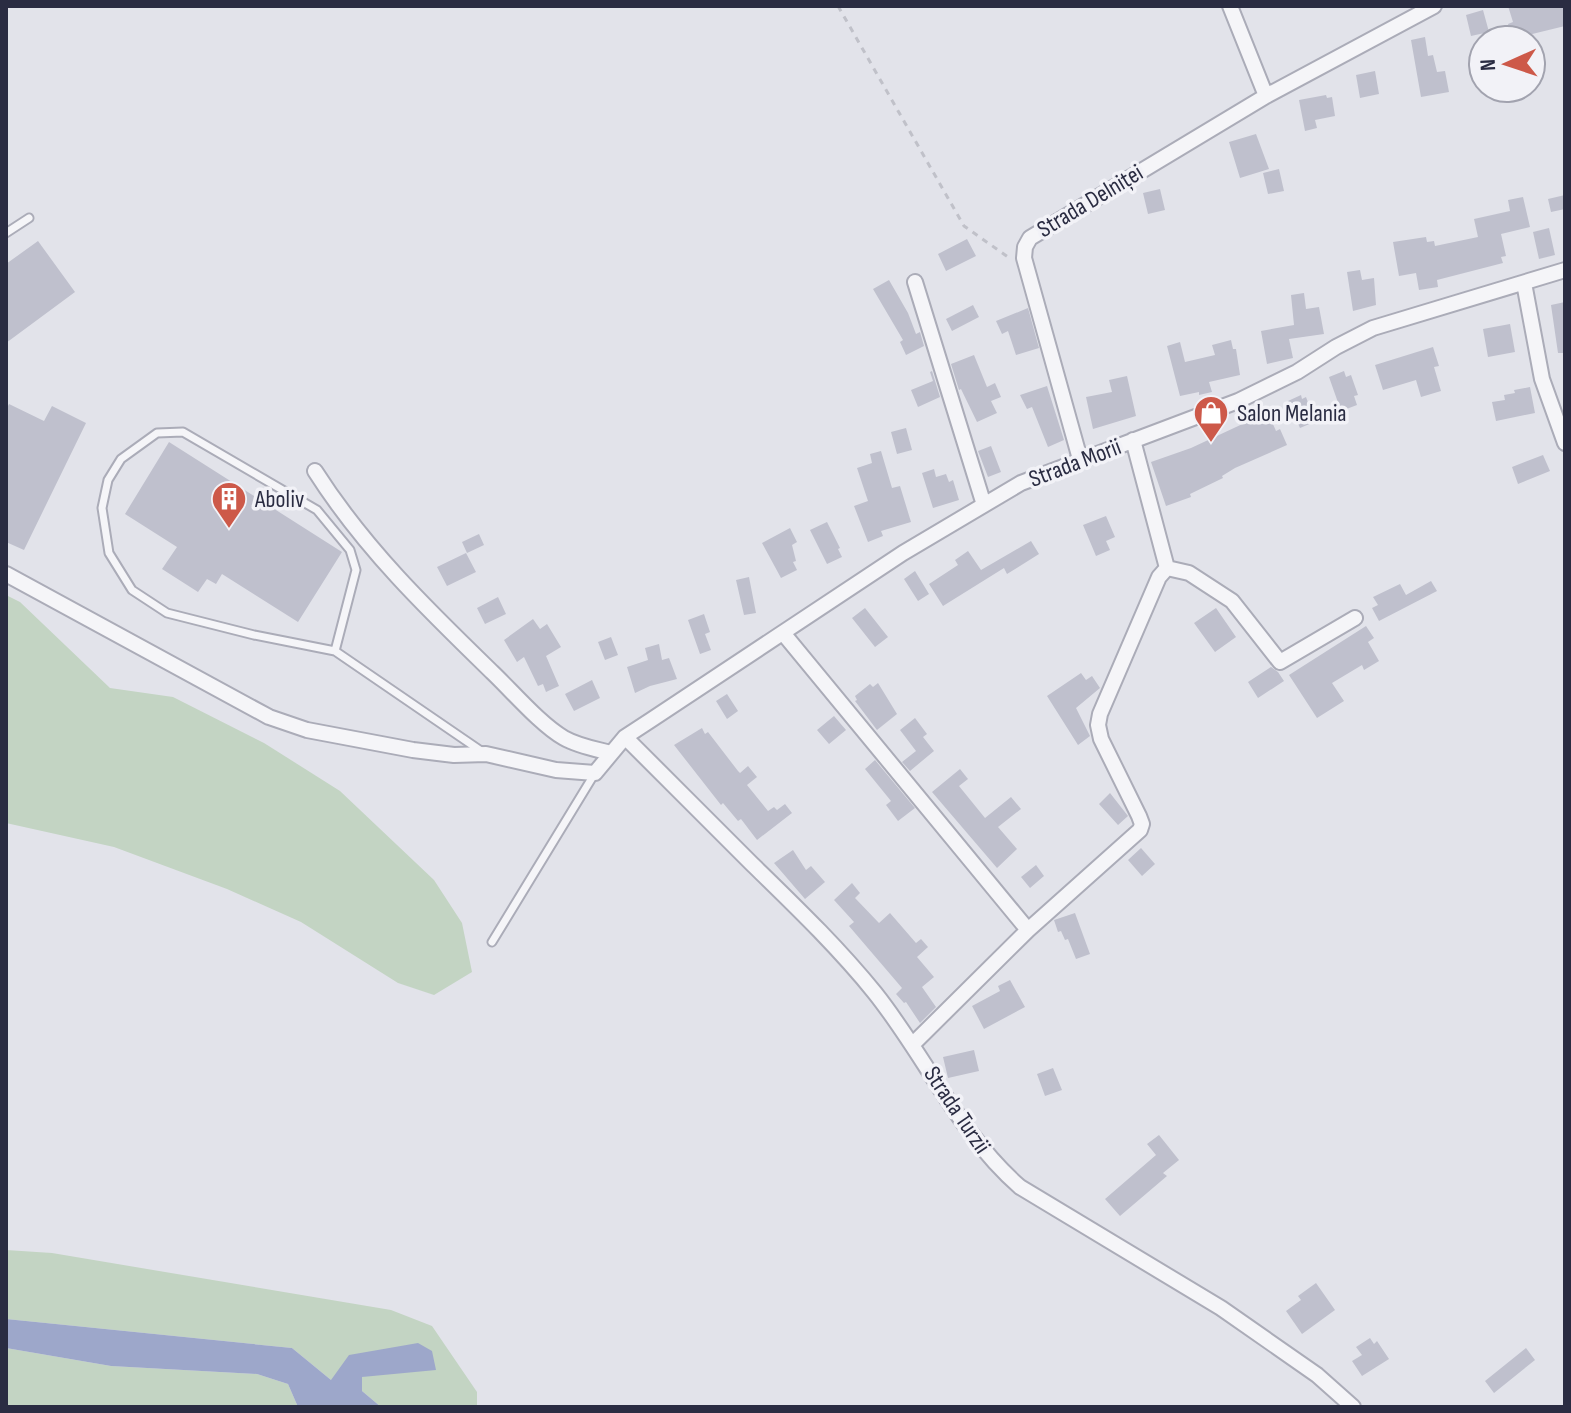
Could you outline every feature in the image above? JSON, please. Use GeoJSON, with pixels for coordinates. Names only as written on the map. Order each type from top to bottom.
{"type":"FeatureCollection","features":[{"type":"Feature","properties":{"kind":"street"},"geometry":{"type":"LineString","coordinates":[[1230,6],[1266,96]]}},
{"type":"Feature","properties":{"kind":"street","name":"Strada Delniței"},"geometry":{"type":"LineString","coordinates":[[1080,459],[1024,258],[1025,247],[1037,232],[1266,96],[1434,6]]}},
{"type":"Feature","properties":{"kind":"street","name":"Strada Morii"},"geometry":{"type":"LineString","coordinates":[[595,773],[625,737],[903,553],[1021,483],[1238,401],[1297,372],[1373,328],[1565,270]]}},
{"type":"Feature","properties":{"kind":"street"},"geometry":{"type":"LineString","coordinates":[[915,282],[984,505]]}},
{"type":"Feature","properties":{"kind":"street"},"geometry":{"type":"LineString","coordinates":[[1524,283],[1542,379],[1565,443]]}},
{"type":"Feature","properties":{"kind":"street"},"geometry":{"type":"LineString","coordinates":[[1133,440],[1167,568]]}},
{"type":"Feature","properties":{"kind":"street"},"geometry":{"type":"LineString","coordinates":[[315,471],[336,505],[375,554],[513,692],[563,737],[611,753]]}},
{"type":"Feature","properties":{"kind":"street"},"geometry":{"type":"LineString","coordinates":[[1167,568],[1189,573],[1232,601],[1280,662],[1355,618]]}},
{"type":"Feature","properties":{"kind":"street"},"geometry":{"type":"LineString","coordinates":[[913,1044],[1028,930],[1140,830],[1142,824],[1139,816],[1101,739],[1098,725],[1159,577],[1167,568]]}},
{"type":"Feature","properties":{"kind":"street"},"geometry":{"type":"LineString","coordinates":[[6,574],[269,717],[307,730],[413,750],[454,755],[486,754],[556,770],[595,773]]}},
{"type":"Feature","properties":{"kind":"street"},"geometry":{"type":"LineString","coordinates":[[783,633],[1028,930]]}},
{"type":"Feature","properties":{"kind":"street","name":"Strada Turzii"},"geometry":{"type":"LineString","coordinates":[[625,737],[821,932],[875,993],[913,1044],[974,1140],[997,1168],[1020,1187],[1221,1308],[1317,1375],[1353,1407]]}},
{"type":"Feature","properties":{"kind":"lane"},"geometry":{"type":"LineString","coordinates":[[6,233],[29,218]]}},
{"type":"Feature","properties":{"kind":"lane"},"geometry":{"type":"LineString","coordinates":[[335,651],[356,570],[350,550],[317,510],[183,432],[157,433],[121,459],[108,480],[102,508],[109,553],[132,590],[167,613],[335,651],[486,754]]}},
{"type":"Feature","properties":{"kind":"lane"},"geometry":{"type":"LineString","coordinates":[[492,942],[595,773]]}},
{"type":"Feature","properties":{"kind":"path"},"geometry":{"type":"LineString","coordinates":[[838,6],[964,226],[1006,256],[1024,258]]}},
{"type":"Feature","properties":{"kind":"green space"},"geometry":{"type":"Polygon","coordinates":[[[6,595],[20,602],[110,688],[173,697],[264,743],[340,791],[434,880],[462,923],[472,972],[434,995],[398,983],[301,922],[227,889],[114,847],[6,823],[6,595]]]}},
{"type":"Feature","properties":{"kind":"green space"},"geometry":{"type":"Polygon","coordinates":[[[6,1250],[52,1253],[391,1310],[432,1326],[477,1392],[477,1407],[381,1407],[362,1391],[362,1377],[432,1351],[331,1380],[292,1348],[6,1319],[6,1250]]]}},
{"type":"Feature","properties":{"kind":"green space"},"geometry":{"type":"Polygon","coordinates":[[[6,1348],[111,1366],[257,1374],[288,1384],[298,1407],[6,1407],[6,1348]]]}},
{"type":"Feature","properties":{"kind":"water"},"geometry":{"type":"Polygon","coordinates":[[[6,1319],[292,1348],[331,1380],[349,1355],[418,1343],[432,1351],[436,1370],[362,1377],[362,1391],[381,1407],[298,1407],[288,1384],[257,1374],[111,1366],[6,1348],[6,1319]]]}},
{"type":"Feature","properties":{"kind":"building"},"geometry":{"type":"Polygon","coordinates":[[[1508,6],[1565,6],[1565,26],[1547,30],[1547,24],[1508,24],[1513,22],[1508,6]]]}},
{"type":"Feature","properties":{"kind":"building"},"geometry":{"type":"Polygon","coordinates":[[[1483,10],[1487,24],[1468,24],[1466,15],[1483,10]]]}},
{"type":"Feature","properties":{"kind":"building"},"geometry":{"type":"Polygon","coordinates":[[[1425,37],[1428,56],[1433,55],[1437,72],[1445,71],[1449,92],[1421,97],[1411,40],[1425,37]]]}},
{"type":"Feature","properties":{"kind":"building"},"geometry":{"type":"Polygon","coordinates":[[[1375,71],[1379,94],[1360,98],[1356,75],[1375,71]]]}},
{"type":"Feature","properties":{"kind":"building"},"geometry":{"type":"Polygon","coordinates":[[[1326,95],[1327,98],[1332,97],[1335,116],[1315,120],[1317,128],[1305,131],[1299,100],[1326,95]]]}},
{"type":"Feature","properties":{"kind":"building"},"geometry":{"type":"Polygon","coordinates":[[[1256,134],[1269,169],[1240,178],[1229,142],[1256,134]]]}},
{"type":"Feature","properties":{"kind":"building"},"geometry":{"type":"Polygon","coordinates":[[[1279,169],[1284,191],[1268,194],[1263,173],[1279,169]]]}},
{"type":"Feature","properties":{"kind":"building"},"geometry":{"type":"Polygon","coordinates":[[[1160,189],[1165,210],[1148,214],[1143,193],[1160,189]]]}},
{"type":"Feature","properties":{"kind":"building"},"geometry":{"type":"Polygon","coordinates":[[[1565,195],[1565,209],[1551,212],[1548,199],[1565,195]]]}},
{"type":"Feature","properties":{"kind":"building"},"geometry":{"type":"Polygon","coordinates":[[[1523,197],[1530,227],[1501,234],[1506,256],[1501,257],[1503,263],[1437,280],[1438,287],[1419,290],[1416,273],[1399,276],[1393,242],[1426,237],[1427,242],[1434,241],[1435,246],[1478,237],[1474,219],[1510,211],[1508,200],[1523,197]]]}},
{"type":"Feature","properties":{"kind":"building"},"geometry":{"type":"Polygon","coordinates":[[[1549,228],[1555,255],[1539,259],[1533,232],[1549,228]]]}},
{"type":"Feature","properties":{"kind":"building"},"geometry":{"type":"Polygon","coordinates":[[[967,239],[976,256],[946,271],[938,254],[967,239]]]}},
{"type":"Feature","properties":{"kind":"building"},"geometry":{"type":"Polygon","coordinates":[[[38,241],[75,292],[6,343],[6,264],[38,241]]]}},
{"type":"Feature","properties":{"kind":"building"},"geometry":{"type":"Polygon","coordinates":[[[1360,270],[1362,280],[1374,278],[1376,305],[1353,311],[1347,272],[1360,270]]]}},
{"type":"Feature","properties":{"kind":"building"},"geometry":{"type":"Polygon","coordinates":[[[889,280],[916,334],[920,332],[924,346],[906,355],[900,342],[903,340],[873,289],[889,280]]]}},
{"type":"Feature","properties":{"kind":"building"},"geometry":{"type":"Polygon","coordinates":[[[1304,293],[1306,309],[1319,307],[1324,334],[1289,339],[1293,358],[1267,364],[1261,331],[1294,325],[1291,295],[1304,293]]]}},
{"type":"Feature","properties":{"kind":"building"},"geometry":{"type":"Polygon","coordinates":[[[1565,302],[1565,353],[1558,353],[1551,305],[1565,302]]]}},
{"type":"Feature","properties":{"kind":"building"},"geometry":{"type":"Polygon","coordinates":[[[973,305],[979,317],[952,331],[946,319],[973,305]]]}},
{"type":"Feature","properties":{"kind":"building"},"geometry":{"type":"Polygon","coordinates":[[[1028,308],[1039,348],[1016,355],[1008,331],[1002,334],[996,321],[1028,308]]]}},
{"type":"Feature","properties":{"kind":"building"},"geometry":{"type":"Polygon","coordinates":[[[1510,324],[1515,352],[1488,357],[1483,329],[1510,324]]]}},
{"type":"Feature","properties":{"kind":"building"},"geometry":{"type":"Polygon","coordinates":[[[1231,340],[1233,349],[1236,349],[1240,375],[1209,382],[1212,392],[1180,396],[1167,346],[1180,342],[1185,362],[1215,355],[1212,345],[1231,340]]]}},
{"type":"Feature","properties":{"kind":"building"},"geometry":{"type":"Polygon","coordinates":[[[1433,347],[1439,366],[1434,367],[1441,391],[1421,397],[1416,380],[1383,390],[1375,365],[1433,347]]]}},
{"type":"Feature","properties":{"kind":"building"},"geometry":{"type":"Polygon","coordinates":[[[974,355],[987,387],[995,383],[1001,397],[991,401],[997,413],[977,422],[959,390],[951,364],[974,355]]]}},
{"type":"Feature","properties":{"kind":"building"},"geometry":{"type":"Polygon","coordinates":[[[932,371],[940,397],[918,407],[911,390],[933,381],[932,371]]]}},
{"type":"Feature","properties":{"kind":"building"},"geometry":{"type":"Polygon","coordinates":[[[1344,371],[1346,377],[1351,375],[1358,395],[1354,396],[1357,405],[1341,411],[1329,377],[1344,371]]]}},
{"type":"Feature","properties":{"kind":"building"},"geometry":{"type":"Polygon","coordinates":[[[1127,376],[1136,416],[1093,429],[1086,397],[1112,392],[1109,380],[1127,376]]]}},
{"type":"Feature","properties":{"kind":"building"},"geometry":{"type":"Polygon","coordinates":[[[1047,386],[1064,440],[1048,447],[1032,407],[1027,409],[1020,395],[1047,386]]]}},
{"type":"Feature","properties":{"kind":"building"},"geometry":{"type":"Polygon","coordinates":[[[1530,387],[1535,413],[1496,421],[1492,402],[1505,400],[1504,395],[1515,393],[1514,390],[1530,387]]]}},
{"type":"Feature","properties":{"kind":"building"},"geometry":{"type":"Polygon","coordinates":[[[1301,395],[1302,399],[1306,397],[1310,408],[1314,406],[1319,420],[1300,428],[1288,401],[1301,395]]]}},
{"type":"Feature","properties":{"kind":"building"},"geometry":{"type":"Polygon","coordinates":[[[9,404],[44,421],[52,406],[86,423],[24,550],[6,542],[6,410],[9,404]]]}},
{"type":"Feature","properties":{"kind":"building"},"geometry":{"type":"Polygon","coordinates":[[[1264,414],[1269,415],[1276,431],[1280,429],[1287,445],[1235,468],[1223,478],[1190,494],[1191,497],[1166,506],[1151,462],[1191,448],[1264,414]]]}},
{"type":"Feature","properties":{"kind":"building"},"geometry":{"type":"Polygon","coordinates":[[[906,428],[912,450],[897,454],[891,432],[906,428]]]}},
{"type":"Feature","properties":{"kind":"building","name":"Aboliv"},"geometry":{"type":"Polygon","coordinates":[[[169,442],[342,552],[298,622],[222,574],[216,584],[207,579],[198,592],[162,569],[177,547],[125,514],[169,442]]]}},
{"type":"Feature","properties":{"kind":"building"},"geometry":{"type":"Polygon","coordinates":[[[991,446],[1001,472],[988,477],[978,451],[991,446]]]}},
{"type":"Feature","properties":{"kind":"building"},"geometry":{"type":"Polygon","coordinates":[[[881,451],[892,488],[900,486],[911,522],[881,531],[883,536],[868,542],[854,506],[868,501],[857,468],[872,463],[870,454],[881,451]]]}},
{"type":"Feature","properties":{"kind":"building"},"geometry":{"type":"Polygon","coordinates":[[[1543,455],[1550,471],[1518,484],[1512,467],[1543,455]]]}},
{"type":"Feature","properties":{"kind":"building"},"geometry":{"type":"Polygon","coordinates":[[[934,469],[936,477],[946,474],[949,482],[953,480],[959,500],[933,508],[922,473],[934,469]]]}},
{"type":"Feature","properties":{"kind":"building"},"geometry":{"type":"Polygon","coordinates":[[[1106,516],[1115,537],[1106,541],[1110,550],[1096,556],[1083,525],[1106,516]]]}},
{"type":"Feature","properties":{"kind":"building"},"geometry":{"type":"Polygon","coordinates":[[[827,522],[842,557],[827,564],[810,530],[827,522]]]}},
{"type":"Feature","properties":{"kind":"building"},"geometry":{"type":"Polygon","coordinates":[[[790,528],[797,542],[792,545],[797,570],[781,578],[762,543],[790,528]]]}},
{"type":"Feature","properties":{"kind":"building"},"geometry":{"type":"Polygon","coordinates":[[[479,534],[484,545],[467,553],[462,542],[479,534]]]}},
{"type":"Feature","properties":{"kind":"building"},"geometry":{"type":"Polygon","coordinates":[[[1031,541],[1039,554],[1007,574],[1004,568],[943,606],[929,584],[958,565],[955,560],[968,551],[981,570],[1031,541]]]}},
{"type":"Feature","properties":{"kind":"building"},"geometry":{"type":"Polygon","coordinates":[[[466,553],[476,572],[447,586],[437,567],[466,553]]]}},
{"type":"Feature","properties":{"kind":"building"},"geometry":{"type":"Polygon","coordinates":[[[915,571],[929,594],[918,601],[904,579],[915,571]]]}},
{"type":"Feature","properties":{"kind":"building"},"geometry":{"type":"Polygon","coordinates":[[[749,577],[756,613],[744,615],[736,580],[749,577]]]}},
{"type":"Feature","properties":{"kind":"building"},"geometry":{"type":"Polygon","coordinates":[[[1431,581],[1437,591],[1379,621],[1372,608],[1378,605],[1373,597],[1400,584],[1406,595],[1431,581]]]}},
{"type":"Feature","properties":{"kind":"building"},"geometry":{"type":"Polygon","coordinates":[[[498,597],[506,614],[485,624],[477,608],[498,597]]]}},
{"type":"Feature","properties":{"kind":"building"},"geometry":{"type":"Polygon","coordinates":[[[865,608],[888,637],[875,647],[852,618],[865,608]]]}},
{"type":"Feature","properties":{"kind":"building"},"geometry":{"type":"Polygon","coordinates":[[[1216,608],[1236,637],[1215,652],[1194,623],[1216,608]]]}},
{"type":"Feature","properties":{"kind":"building"},"geometry":{"type":"Polygon","coordinates":[[[704,614],[710,632],[705,634],[711,650],[700,654],[688,620],[704,614]]]}},
{"type":"Feature","properties":{"kind":"building"},"geometry":{"type":"Polygon","coordinates":[[[533,619],[540,629],[547,624],[561,647],[546,656],[559,686],[546,692],[543,684],[538,686],[524,657],[517,662],[504,640],[533,619]]]}},
{"type":"Feature","properties":{"kind":"building"},"geometry":{"type":"Polygon","coordinates":[[[1366,626],[1374,638],[1368,642],[1379,661],[1364,670],[1362,665],[1332,683],[1344,701],[1317,718],[1289,675],[1366,626]]]}},
{"type":"Feature","properties":{"kind":"building"},"geometry":{"type":"Polygon","coordinates":[[[611,637],[618,655],[605,660],[598,642],[611,637]]]}},
{"type":"Feature","properties":{"kind":"building"},"geometry":{"type":"Polygon","coordinates":[[[659,644],[662,660],[669,658],[677,679],[635,693],[627,667],[648,660],[645,648],[659,644]]]}},
{"type":"Feature","properties":{"kind":"building"},"geometry":{"type":"Polygon","coordinates":[[[1271,667],[1284,681],[1258,698],[1248,682],[1271,667]]]}},
{"type":"Feature","properties":{"kind":"building"},"geometry":{"type":"Polygon","coordinates":[[[1081,673],[1086,680],[1092,676],[1100,688],[1076,708],[1090,736],[1078,745],[1047,696],[1081,673]]]}},
{"type":"Feature","properties":{"kind":"building"},"geometry":{"type":"Polygon","coordinates":[[[592,680],[600,698],[574,711],[565,694],[592,680]]]}},
{"type":"Feature","properties":{"kind":"building"},"geometry":{"type":"Polygon","coordinates":[[[878,683],[897,714],[877,730],[855,701],[855,696],[870,684],[873,687],[878,683]]]}},
{"type":"Feature","properties":{"kind":"building"},"geometry":{"type":"Polygon","coordinates":[[[727,694],[738,711],[727,719],[716,701],[727,694]]]}},
{"type":"Feature","properties":{"kind":"building"},"geometry":{"type":"Polygon","coordinates":[[[834,716],[846,730],[829,744],[817,730],[834,716]]]}},
{"type":"Feature","properties":{"kind":"building"},"geometry":{"type":"Polygon","coordinates":[[[915,718],[927,734],[923,737],[934,751],[910,771],[902,762],[916,751],[900,730],[915,718]]]}},
{"type":"Feature","properties":{"kind":"building"},"geometry":{"type":"Polygon","coordinates":[[[702,728],[740,773],[748,766],[757,777],[747,785],[768,811],[774,807],[777,810],[785,804],[792,813],[757,840],[741,819],[738,821],[723,803],[721,805],[674,745],[702,728]]]}},
{"type":"Feature","properties":{"kind":"building"},"geometry":{"type":"Polygon","coordinates":[[[875,760],[915,808],[898,821],[886,805],[891,801],[865,769],[875,760]]]}},
{"type":"Feature","properties":{"kind":"building"},"geometry":{"type":"Polygon","coordinates":[[[960,769],[968,779],[959,786],[985,818],[1011,797],[1021,809],[998,827],[1017,849],[997,868],[932,792],[960,769]]]}},
{"type":"Feature","properties":{"kind":"building"},"geometry":{"type":"Polygon","coordinates":[[[1110,793],[1128,816],[1118,825],[1099,804],[1110,793]]]}},
{"type":"Feature","properties":{"kind":"building"},"geometry":{"type":"Polygon","coordinates":[[[1141,848],[1155,864],[1142,876],[1128,860],[1141,848]]]}},
{"type":"Feature","properties":{"kind":"building"},"geometry":{"type":"Polygon","coordinates":[[[793,850],[806,870],[811,866],[825,882],[805,899],[774,863],[793,850]]]}},
{"type":"Feature","properties":{"kind":"building"},"geometry":{"type":"Polygon","coordinates":[[[1036,865],[1044,876],[1030,888],[1021,877],[1036,865]]]}},
{"type":"Feature","properties":{"kind":"building"},"geometry":{"type":"Polygon","coordinates":[[[852,883],[860,893],[855,898],[879,923],[890,913],[916,943],[921,939],[928,947],[917,957],[934,977],[922,987],[936,1007],[920,1023],[906,1002],[896,994],[902,988],[849,926],[854,922],[834,900],[852,883]]]}},
{"type":"Feature","properties":{"kind":"building"},"geometry":{"type":"Polygon","coordinates":[[[1075,913],[1090,954],[1076,959],[1068,939],[1065,940],[1061,931],[1058,932],[1054,920],[1075,913]]]}},
{"type":"Feature","properties":{"kind":"building"},"geometry":{"type":"Polygon","coordinates":[[[1010,980],[1025,1007],[984,1029],[972,1006],[1000,991],[998,986],[1010,980]]]}},
{"type":"Feature","properties":{"kind":"building"},"geometry":{"type":"Polygon","coordinates":[[[974,1050],[979,1071],[948,1078],[943,1057],[974,1050]]]}},
{"type":"Feature","properties":{"kind":"building"},"geometry":{"type":"Polygon","coordinates":[[[1053,1068],[1062,1090],[1045,1096],[1037,1074],[1053,1068]]]}},
{"type":"Feature","properties":{"kind":"building"},"geometry":{"type":"Polygon","coordinates":[[[1159,1135],[1179,1160],[1163,1173],[1167,1176],[1120,1216],[1105,1199],[1156,1155],[1147,1144],[1159,1135]]]}},
{"type":"Feature","properties":{"kind":"building"},"geometry":{"type":"Polygon","coordinates":[[[1316,1283],[1335,1310],[1302,1334],[1286,1311],[1301,1300],[1298,1296],[1316,1283]]]}},
{"type":"Feature","properties":{"kind":"building"},"geometry":{"type":"Polygon","coordinates":[[[1370,1338],[1374,1344],[1377,1341],[1389,1359],[1362,1376],[1352,1361],[1362,1355],[1356,1347],[1370,1338]]]}},
{"type":"Feature","properties":{"kind":"building"},"geometry":{"type":"Polygon","coordinates":[[[1526,1348],[1535,1360],[1494,1393],[1485,1381],[1526,1348]]]}},
{"type":"Feature","properties":{"kind":"place","name":"Salon Melania"},"geometry":{"type":"Point","coordinates":[1211,444]}},
{"type":"Feature","properties":{"kind":"place","name":"Aboliv"},"geometry":{"type":"Point","coordinates":[229,530]}}]}
